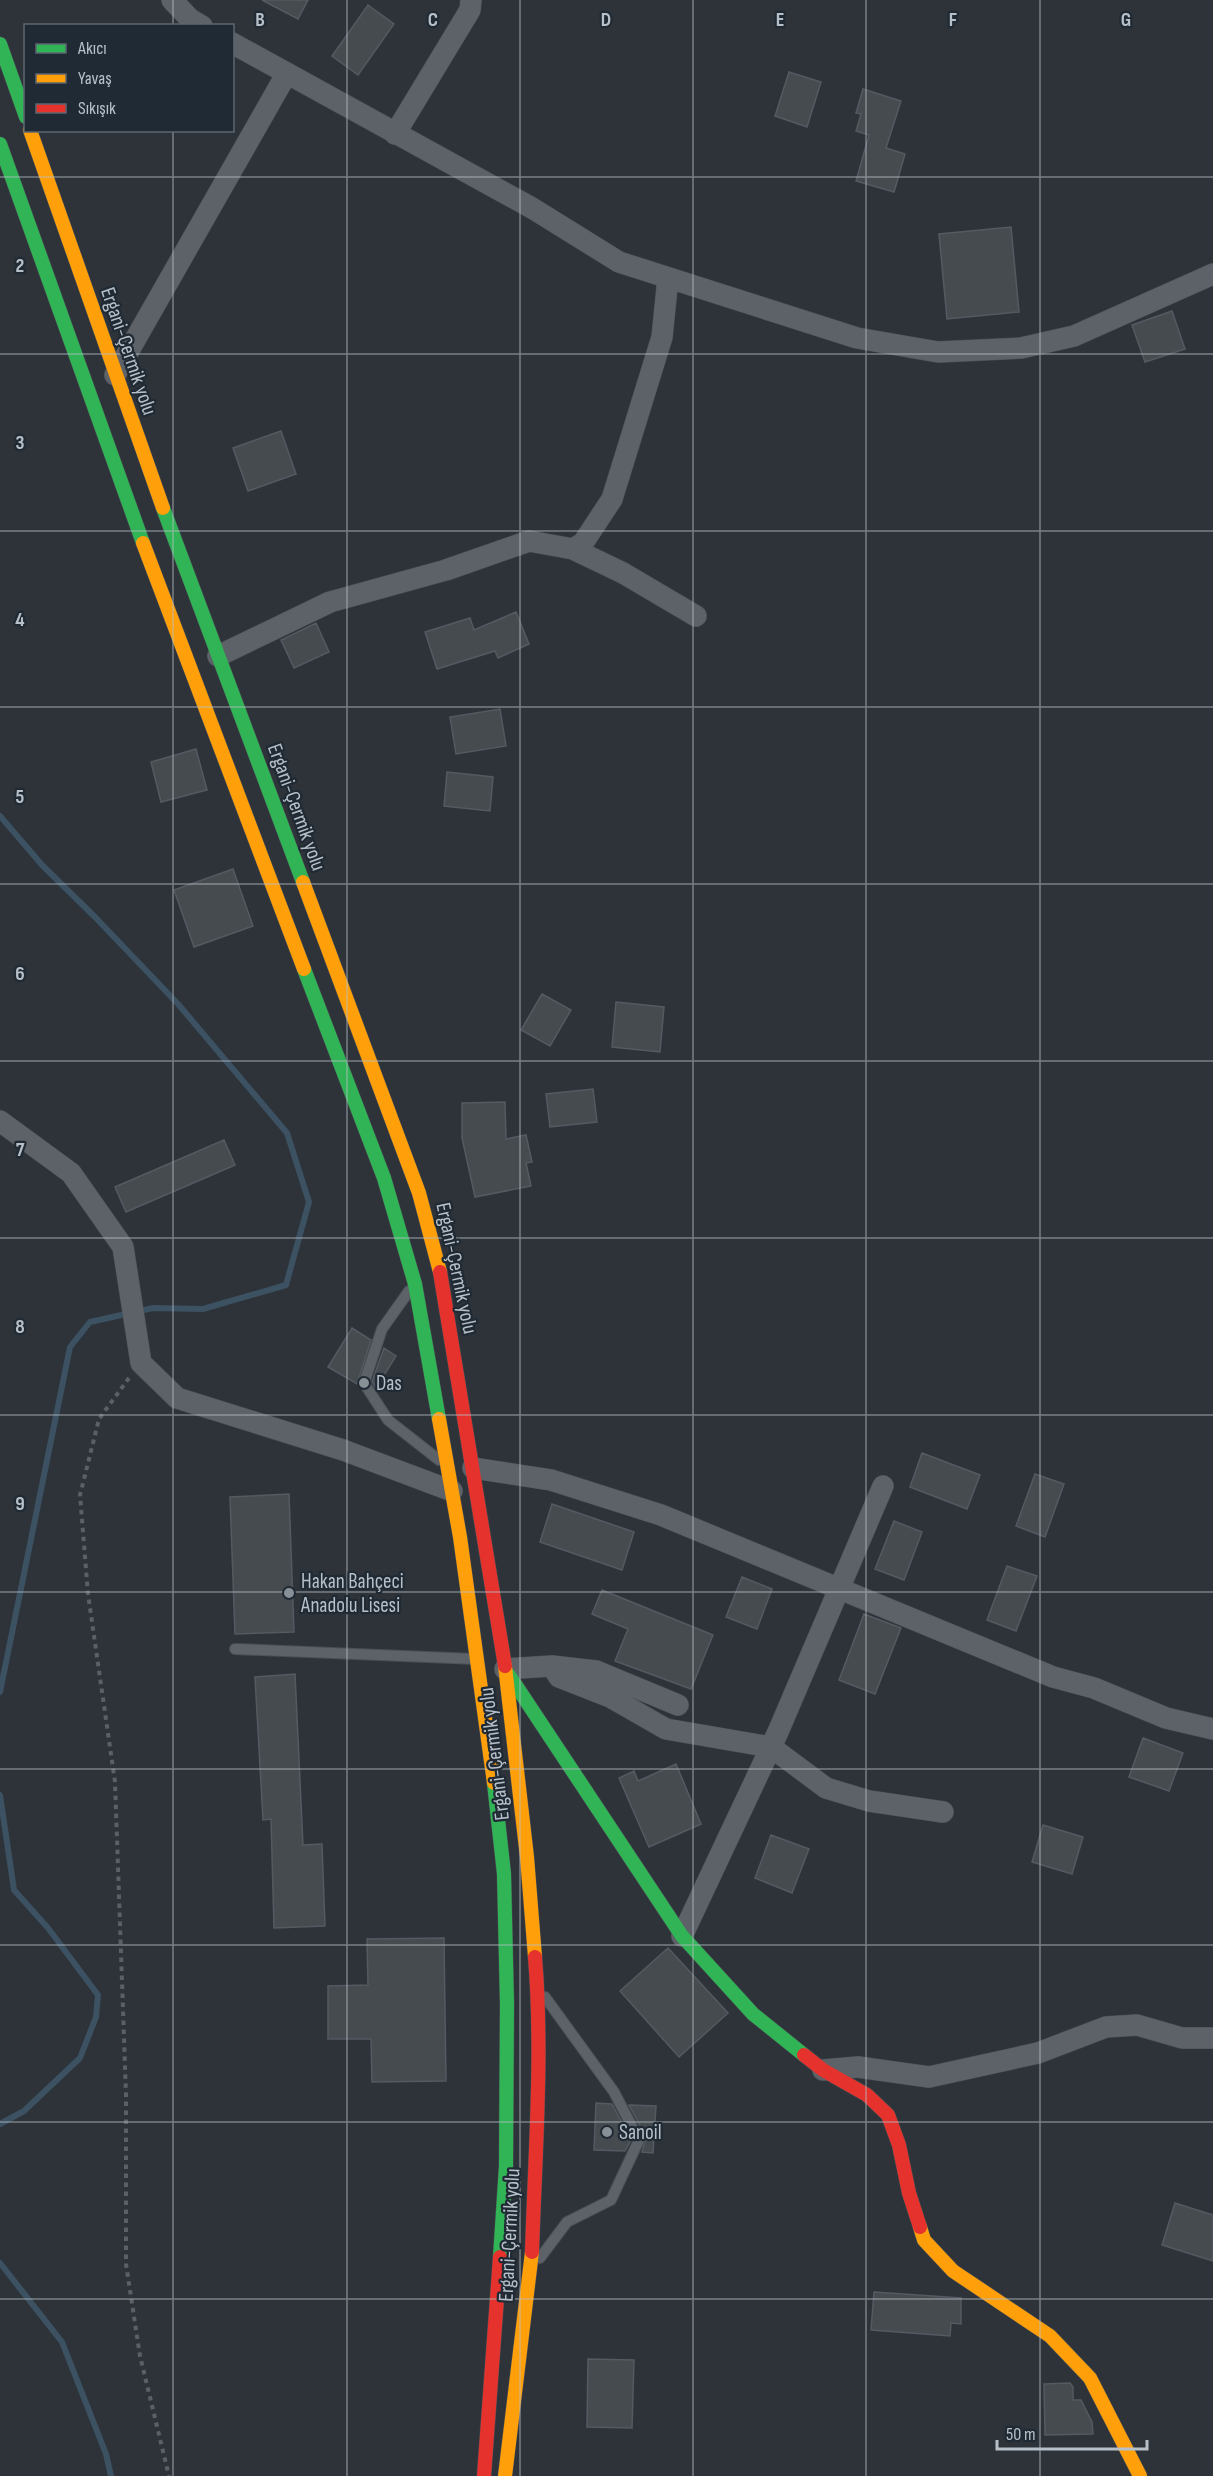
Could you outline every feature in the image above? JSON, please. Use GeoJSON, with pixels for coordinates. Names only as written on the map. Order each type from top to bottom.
{"type":"FeatureCollection","features":[{"type":"Feature","properties":{"kind":"main road"},"geometry":{"type":"LineString","coordinates":[[0,44],[24,111]]}},
{"type":"Feature","properties":{"kind":"main road","name":"Ergani-Çermik yolu"},"geometry":{"type":"LineString","coordinates":[[31,132],[218,656],[430,1229],[439,1263],[505,1669],[527,1857],[537,1984],[536,2131],[531,2270],[506,2476]]}},
{"type":"Feature","properties":{"kind":"main road","name":"Ergani-Çermik yolu"},"geometry":{"type":"LineString","coordinates":[[0,144],[125,496],[384,1178],[415,1284],[452,1491],[477,1659],[504,1874],[507,2004],[506,2166],[484,2476]]}},
{"type":"Feature","properties":{"kind":"main road"},"geometry":{"type":"LineString","coordinates":[[505,1669],[682,1936],[753,2014],[823,2070],[867,2095],[888,2115],[899,2145],[909,2193],[924,2240],[952,2271],[1050,2336],[1090,2378],[1140,2476]]}},
{"type":"Feature","properties":{"kind":"street"},"geometry":{"type":"LineString","coordinates":[[172,0],[190,19],[199,24]]}},
{"type":"Feature","properties":{"kind":"street"},"geometry":{"type":"LineString","coordinates":[[395,134],[470,10],[471,0]]}},
{"type":"Feature","properties":{"kind":"street"},"geometry":{"type":"LineString","coordinates":[[234,44],[532,208],[619,262],[857,338],[938,352],[1021,348],[1074,336],[1213,274]]}},
{"type":"Feature","properties":{"kind":"street"},"geometry":{"type":"LineString","coordinates":[[116,375],[287,73]]}},
{"type":"Feature","properties":{"kind":"street"},"geometry":{"type":"LineString","coordinates":[[573,549],[584,543],[612,499],[662,337],[668,278]]}},
{"type":"Feature","properties":{"kind":"street"},"geometry":{"type":"LineString","coordinates":[[218,656],[330,602],[446,570],[529,541],[573,549],[623,573],[696,616]]}},
{"type":"Feature","properties":{"kind":"street"},"geometry":{"type":"LineString","coordinates":[[0,1121],[71,1173],[123,1247],[141,1363],[177,1398],[343,1450],[452,1491]]}},
{"type":"Feature","properties":{"kind":"street"},"geometry":{"type":"LineString","coordinates":[[473,1468],[551,1480],[661,1515],[1053,1677],[1094,1688],[1166,1718],[1213,1729]]}},
{"type":"Feature","properties":{"kind":"street"},"geometry":{"type":"LineString","coordinates":[[682,1936],[771,1747],[883,1486]]}},
{"type":"Feature","properties":{"kind":"street"},"geometry":{"type":"LineString","coordinates":[[552,1666],[559,1677],[610,1697],[666,1729],[771,1747],[825,1788],[869,1801],[944,1812]]}},
{"type":"Feature","properties":{"kind":"street"},"geometry":{"type":"LineString","coordinates":[[505,1669],[552,1666],[596,1671],[678,1705]]}},
{"type":"Feature","properties":{"kind":"street"},"geometry":{"type":"LineString","coordinates":[[823,2070],[858,2067],[929,2077],[1038,2053],[1106,2027],[1137,2025],[1182,2038],[1213,2038]]}},
{"type":"Feature","properties":{"kind":"lane"},"geometry":{"type":"LineString","coordinates":[[415,1284],[382,1329],[364,1383],[388,1420],[448,1467]]}},
{"type":"Feature","properties":{"kind":"lane"},"geometry":{"type":"LineString","coordinates":[[235,1649],[477,1659]]}},
{"type":"Feature","properties":{"kind":"lane"},"geometry":{"type":"LineString","coordinates":[[531,2270],[567,2222],[611,2200],[639,2140],[614,2092],[537,1984]]}},
{"type":"Feature","properties":{"kind":"path"},"geometry":{"type":"LineString","coordinates":[[141,1363],[99,1419],[80,1495],[88,1594],[115,1782],[126,2095],[126,2264],[140,2356],[169,2476]]}},
{"type":"Feature","properties":{"kind":"building"},"geometry":{"type":"Polygon","coordinates":[[[262,0],[308,0],[298,19],[262,0]]]}},
{"type":"Feature","properties":{"kind":"building"},"geometry":{"type":"Polygon","coordinates":[[[368,5],[394,24],[358,75],[332,56],[368,5]]]}},
{"type":"Feature","properties":{"kind":"building"},"geometry":{"type":"Polygon","coordinates":[[[789,72],[821,82],[807,127],[775,116],[789,72]]]}},
{"type":"Feature","properties":{"kind":"building"},"geometry":{"type":"Polygon","coordinates":[[[863,89],[901,101],[886,148],[905,154],[894,192],[856,181],[869,135],[856,131],[861,114],[856,113],[863,89]]]}},
{"type":"Feature","properties":{"kind":"building"},"geometry":{"type":"Polygon","coordinates":[[[1011,227],[1019,312],[947,319],[939,234],[1011,227]]]}},
{"type":"Feature","properties":{"kind":"building"},"geometry":{"type":"Polygon","coordinates":[[[1172,311],[1185,349],[1145,362],[1132,325],[1172,311]]]}},
{"type":"Feature","properties":{"kind":"building"},"geometry":{"type":"Polygon","coordinates":[[[281,431],[296,474],[248,491],[233,448],[281,431]]]}},
{"type":"Feature","properties":{"kind":"building"},"geometry":{"type":"Polygon","coordinates":[[[516,612],[529,644],[498,658],[495,651],[437,669],[425,632],[470,618],[474,630],[516,612]]]}},
{"type":"Feature","properties":{"kind":"building"},"geometry":{"type":"Polygon","coordinates":[[[316,623],[329,652],[294,668],[281,640],[316,623]]]}},
{"type":"Feature","properties":{"kind":"building"},"geometry":{"type":"Polygon","coordinates":[[[500,709],[506,746],[456,754],[450,717],[500,709]]]}},
{"type":"Feature","properties":{"kind":"building"},"geometry":{"type":"Polygon","coordinates":[[[196,749],[207,790],[161,802],[151,762],[196,749]]]}},
{"type":"Feature","properties":{"kind":"building"},"geometry":{"type":"Polygon","coordinates":[[[447,772],[493,777],[490,811],[444,806],[447,772]]]}},
{"type":"Feature","properties":{"kind":"building"},"geometry":{"type":"Polygon","coordinates":[[[233,869],[253,926],[194,947],[174,890],[233,869]]]}},
{"type":"Feature","properties":{"kind":"building"},"geometry":{"type":"Polygon","coordinates":[[[542,994],[571,1010],[550,1046],[521,1030],[542,994]]]}},
{"type":"Feature","properties":{"kind":"building"},"geometry":{"type":"Polygon","coordinates":[[[616,1002],[664,1007],[660,1052],[612,1047],[616,1002]]]}},
{"type":"Feature","properties":{"kind":"building"},"geometry":{"type":"Polygon","coordinates":[[[593,1089],[597,1122],[550,1127],[546,1094],[593,1089]]]}},
{"type":"Feature","properties":{"kind":"building"},"geometry":{"type":"Polygon","coordinates":[[[505,1102],[506,1139],[526,1135],[532,1162],[526,1163],[531,1186],[475,1197],[462,1138],[462,1103],[505,1102]]]}},
{"type":"Feature","properties":{"kind":"building"},"geometry":{"type":"Polygon","coordinates":[[[224,1140],[235,1165],[126,1212],[115,1187],[224,1140]]]}},
{"type":"Feature","properties":{"kind":"building"},"geometry":{"type":"Polygon","coordinates":[[[352,1328],[371,1340],[357,1384],[328,1367],[352,1328]]]}},
{"type":"Feature","properties":{"kind":"building"},"geometry":{"type":"Polygon","coordinates":[[[384,1348],[396,1356],[376,1388],[372,1382],[384,1348]]]}},
{"type":"Feature","properties":{"kind":"building"},"geometry":{"type":"Polygon","coordinates":[[[922,1453],[980,1475],[967,1509],[910,1487],[922,1453]]]}},
{"type":"Feature","properties":{"kind":"building"},"geometry":{"type":"Polygon","coordinates":[[[1035,1474],[1064,1484],[1045,1537],[1016,1526],[1035,1474]]]}},
{"type":"Feature","properties":{"kind":"building"},"geometry":{"type":"Polygon","coordinates":[[[289,1494],[294,1632],[235,1634],[230,1497],[289,1494]]]}},
{"type":"Feature","properties":{"kind":"building"},"geometry":{"type":"Polygon","coordinates":[[[552,1504],[634,1532],[622,1570],[540,1542],[552,1504]]]}},
{"type":"Feature","properties":{"kind":"building"},"geometry":{"type":"Polygon","coordinates":[[[894,1521],[922,1532],[904,1580],[875,1569],[894,1521]]]}},
{"type":"Feature","properties":{"kind":"building"},"geometry":{"type":"Polygon","coordinates":[[[1007,1566],[1037,1576],[1016,1631],[987,1620],[1007,1566]]]}},
{"type":"Feature","properties":{"kind":"building"},"geometry":{"type":"Polygon","coordinates":[[[742,1577],[772,1589],[757,1629],[726,1617],[742,1577]]]}},
{"type":"Feature","properties":{"kind":"building"},"geometry":{"type":"Polygon","coordinates":[[[602,1590],[713,1635],[691,1689],[615,1661],[628,1629],[592,1614],[602,1590]]]}},
{"type":"Feature","properties":{"kind":"building"},"geometry":{"type":"Polygon","coordinates":[[[864,1614],[901,1628],[875,1694],[839,1680],[864,1614]]]}},
{"type":"Feature","properties":{"kind":"building"},"geometry":{"type":"Polygon","coordinates":[[[295,1674],[303,1845],[322,1844],[325,1926],[274,1928],[271,1819],[263,1820],[255,1677],[295,1674]]]}},
{"type":"Feature","properties":{"kind":"building"},"geometry":{"type":"Polygon","coordinates":[[[1143,1738],[1183,1753],[1169,1791],[1129,1777],[1143,1738]]]}},
{"type":"Feature","properties":{"kind":"building"},"geometry":{"type":"Polygon","coordinates":[[[676,1764],[701,1824],[649,1847],[619,1778],[634,1771],[638,1781],[676,1764]]]}},
{"type":"Feature","properties":{"kind":"building"},"geometry":{"type":"Polygon","coordinates":[[[1043,1825],[1083,1837],[1072,1874],[1032,1862],[1043,1825]]]}},
{"type":"Feature","properties":{"kind":"building"},"geometry":{"type":"Polygon","coordinates":[[[771,1835],[809,1849],[792,1893],[755,1878],[771,1835]]]}},
{"type":"Feature","properties":{"kind":"building"},"geometry":{"type":"Polygon","coordinates":[[[444,1938],[446,2081],[372,2082],[371,2039],[328,2039],[328,1986],[368,1985],[367,1939],[444,1938]]]}},
{"type":"Feature","properties":{"kind":"building"},"geometry":{"type":"Polygon","coordinates":[[[668,1948],[728,2013],[679,2057],[620,1991],[668,1948]]]}},
{"type":"Feature","properties":{"kind":"building"},"geometry":{"type":"Polygon","coordinates":[[[596,2103],[612,2104],[631,2140],[625,2151],[594,2150],[596,2103]]]}},
{"type":"Feature","properties":{"kind":"building"},"geometry":{"type":"Polygon","coordinates":[[[629,2105],[656,2106],[653,2153],[642,2152],[646,2137],[629,2105]]]}},
{"type":"Feature","properties":{"kind":"building"},"geometry":{"type":"Polygon","coordinates":[[[1175,2203],[1213,2215],[1213,2261],[1162,2245],[1175,2203]]]}},
{"type":"Feature","properties":{"kind":"building"},"geometry":{"type":"Polygon","coordinates":[[[874,2292],[961,2298],[961,2324],[951,2323],[950,2336],[871,2330],[874,2292]]]}},
{"type":"Feature","properties":{"kind":"building"},"geometry":{"type":"Polygon","coordinates":[[[588,2359],[634,2360],[632,2428],[587,2427],[588,2359]]]}},
{"type":"Feature","properties":{"kind":"building"},"geometry":{"type":"Polygon","coordinates":[[[1070,2383],[1073,2387],[1073,2400],[1081,2400],[1092,2422],[1093,2434],[1045,2435],[1044,2384],[1070,2383]]]}},
{"type":"Feature","properties":{"kind":"waterway"},"geometry":{"type":"LineString","coordinates":[[0,816],[42,865],[178,1004],[287,1133],[309,1202],[286,1285],[203,1309],[153,1308],[90,1322],[70,1347],[0,1692]]}},
{"type":"Feature","properties":{"kind":"waterway"},"geometry":{"type":"LineString","coordinates":[[0,1795],[14,1890],[48,1928],[98,1995],[96,2017],[80,2058],[24,2111],[0,2124]]}},
{"type":"Feature","properties":{"kind":"waterway"},"geometry":{"type":"LineString","coordinates":[[0,2263],[62,2342],[106,2454],[111,2476]]}},
{"type":"Feature","properties":{"kind":"traffic: fast"},"geometry":{"type":"LineString","coordinates":[[0,44],[24,111]]}},
{"type":"Feature","properties":{"kind":"traffic: fast"},"geometry":{"type":"LineString","coordinates":[[0,144],[143,543]]}},
{"type":"Feature","properties":{"kind":"traffic: fast"},"geometry":{"type":"LineString","coordinates":[[163,508],[303,882]]}},
{"type":"Feature","properties":{"kind":"traffic: fast"},"geometry":{"type":"LineString","coordinates":[[304,969],[384,1178],[415,1284],[439,1419]]}},
{"type":"Feature","properties":{"kind":"traffic: fast"},"geometry":{"type":"LineString","coordinates":[[509,1675],[682,1936],[753,2014],[804,2055]]}},
{"type":"Feature","properties":{"kind":"traffic: fast"},"geometry":{"type":"LineString","coordinates":[[494,1783],[504,1874],[507,2004],[506,2166],[500,2257]]}},
{"type":"Feature","properties":{"kind":"traffic: slow"},"geometry":{"type":"LineString","coordinates":[[31,132],[163,508]]}},
{"type":"Feature","properties":{"kind":"traffic: slow"},"geometry":{"type":"LineString","coordinates":[[143,543],[304,969]]}},
{"type":"Feature","properties":{"kind":"traffic: slow"},"geometry":{"type":"LineString","coordinates":[[303,882],[419,1193],[440,1272]]}},
{"type":"Feature","properties":{"kind":"traffic: slow"},"geometry":{"type":"LineString","coordinates":[[439,1419],[460,1537],[494,1783]]}},
{"type":"Feature","properties":{"kind":"traffic: slow"},"geometry":{"type":"LineString","coordinates":[[505,1666],[527,1857],[535,1957]]}},
{"type":"Feature","properties":{"kind":"traffic: slow"},"geometry":{"type":"LineString","coordinates":[[920,2227],[924,2240],[953,2271],[1050,2336],[1090,2378],[1140,2476]]}},
{"type":"Feature","properties":{"kind":"traffic: slow"},"geometry":{"type":"LineString","coordinates":[[505,2476],[532,2252]]}},
{"type":"Feature","properties":{"kind":"traffic: jam"},"geometry":{"type":"LineString","coordinates":[[440,1272],[505,1666]]}},
{"type":"Feature","properties":{"kind":"traffic: jam"},"geometry":{"type":"LineString","coordinates":[[532,2252],[538,2067],[535,1957]]}},
{"type":"Feature","properties":{"kind":"traffic: jam"},"geometry":{"type":"LineString","coordinates":[[804,2055],[823,2070],[867,2095],[888,2115],[899,2145],[909,2193],[920,2227]]}},
{"type":"Feature","properties":{"kind":"traffic: jam"},"geometry":{"type":"LineString","coordinates":[[484,2476],[500,2257]]}},
{"type":"Feature","properties":{"kind":"place","name":"Das"},"geometry":{"type":"Point","coordinates":[364,1383]}},
{"type":"Feature","properties":{"kind":"place","name":"Hakan Bahçeci Anadolu Lisesi"},"geometry":{"type":"Point","coordinates":[289,1593]}},
{"type":"Feature","properties":{"kind":"place","name":"Sanoil"},"geometry":{"type":"Point","coordinates":[607,2132]}}]}
